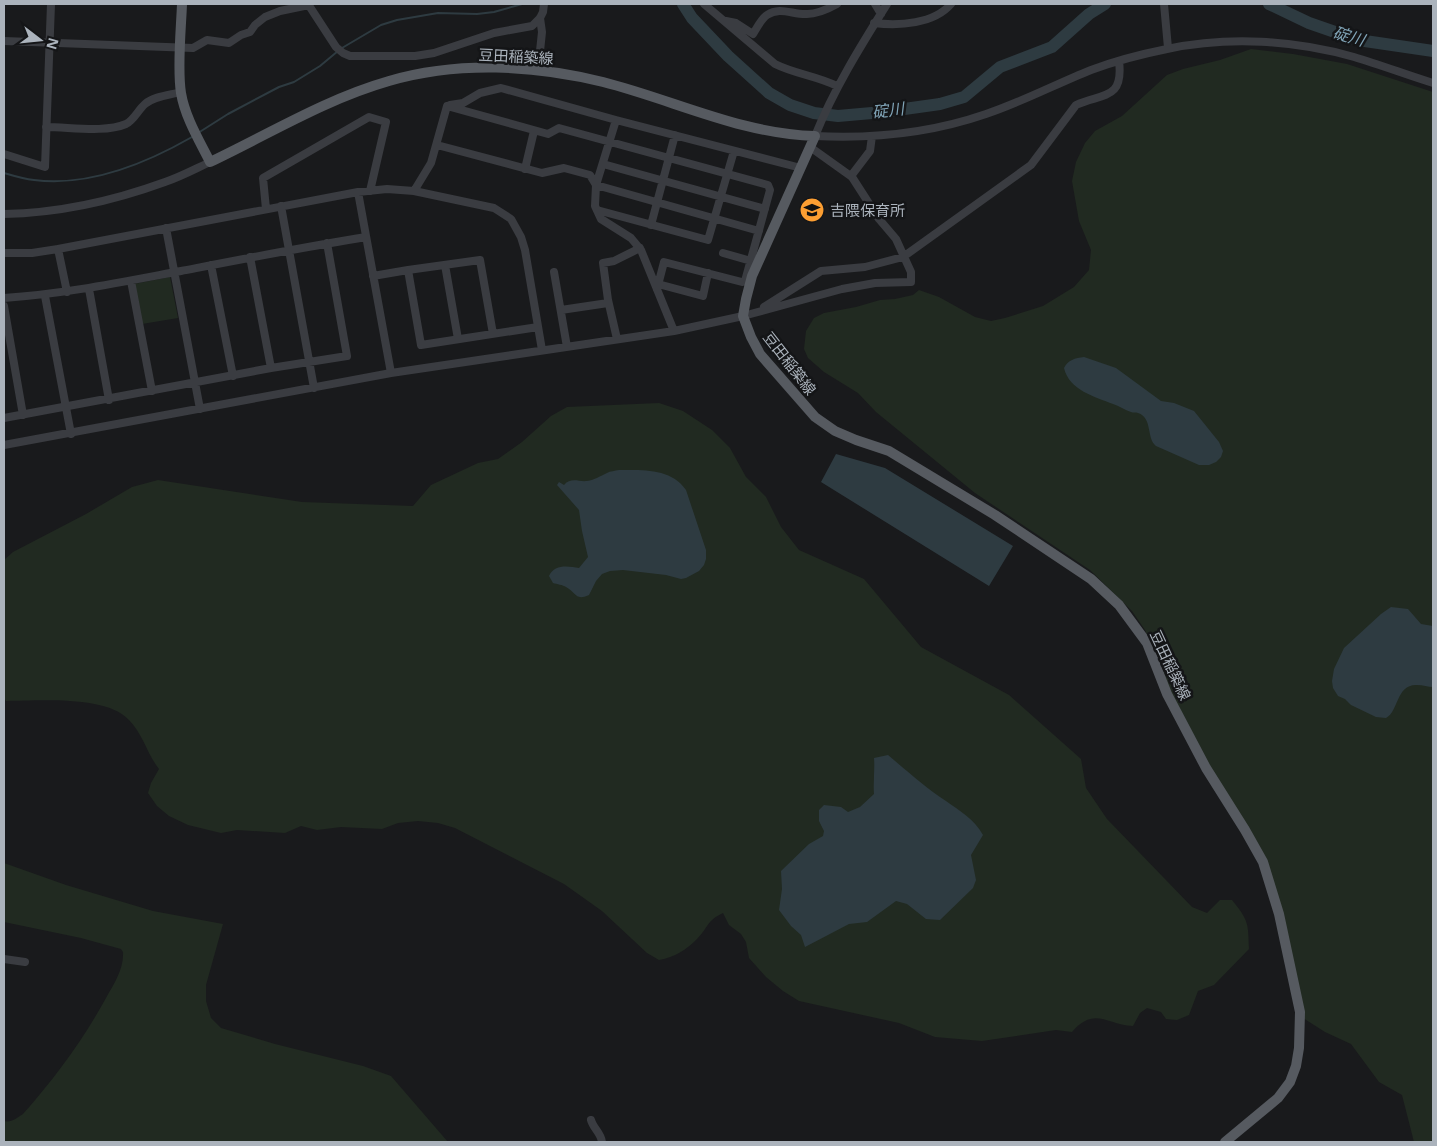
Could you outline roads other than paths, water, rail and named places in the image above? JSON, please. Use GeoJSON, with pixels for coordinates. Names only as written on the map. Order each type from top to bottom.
{"type":"FeatureCollection","features":[{"type":"Feature","properties":{"kind":"main road"},"geometry":{"type":"LineString","coordinates":[[182,4],[181,94],[190,120],[210,162]]}},
{"type":"Feature","properties":{"kind":"main road","name":"豆田稲築線"},"geometry":{"type":"LineString","coordinates":[[210,162],[305,115],[389,81],[419,74],[469,68],[538,70],[604,82],[738,124],[798,136],[815,136]]}},
{"type":"Feature","properties":{"kind":"main road"},"geometry":{"type":"LineString","coordinates":[[742,316],[747,282],[815,136]]}},
{"type":"Feature","properties":{"kind":"main road","name":"豆田稲築線"},"geometry":{"type":"LineString","coordinates":[[742,316],[760,354],[815,417],[849,437],[889,451],[994,515],[1091,579],[1119,605],[1147,643],[1167,694],[1206,768],[1245,830],[1262,862],[1279,914],[1300,1012],[1298,1057],[1290,1082],[1278,1098],[1225,1142]]}},
{"type":"Feature","properties":{"kind":"street"},"geometry":{"type":"LineString","coordinates":[[4,154],[45,167],[50,4]]}},
{"type":"Feature","properties":{"kind":"street"},"geometry":{"type":"LineString","coordinates":[[4,41],[180,49],[194,48],[208,40],[229,43],[241,35],[250,32],[255,25],[266,17],[280,11],[308,4],[336,48],[343,54],[350,56],[415,56],[434,53],[494,33],[532,26],[540,18],[544,4]]}},
{"type":"Feature","properties":{"kind":"street"},"geometry":{"type":"LineString","coordinates":[[704,4],[775,64],[789,71],[816,77],[837,86]]}},
{"type":"Feature","properties":{"kind":"street"},"geometry":{"type":"LineString","coordinates":[[723,20],[736,23],[753,34],[763,18],[775,11],[806,14],[828,10],[837,4]]}},
{"type":"Feature","properties":{"kind":"street"},"geometry":{"type":"LineString","coordinates":[[875,4],[881,14]]}},
{"type":"Feature","properties":{"kind":"street"},"geometry":{"type":"LineString","coordinates":[[887,4],[837,86],[815,136],[845,138],[872,136],[923,130],[958,123],[988,113],[1092,70],[1120,61],[1168,48],[1231,41],[1306,47],[1354,57],[1433,84]]}},
{"type":"Feature","properties":{"kind":"street"},"geometry":{"type":"LineString","coordinates":[[874,23],[891,25],[926,19],[941,13],[951,4]]}},
{"type":"Feature","properties":{"kind":"street"},"geometry":{"type":"LineString","coordinates":[[1164,4],[1168,48]]}},
{"type":"Feature","properties":{"kind":"street"},"geometry":{"type":"LineString","coordinates":[[538,70],[542,32],[540,18]]}},
{"type":"Feature","properties":{"kind":"street"},"geometry":{"type":"LineString","coordinates":[[758,312],[821,271],[865,267],[903,257],[1031,165],[1076,105],[1102,98],[1111,93],[1119,80],[1121,71],[1120,61]]}},
{"type":"Feature","properties":{"kind":"street"},"geometry":{"type":"LineString","coordinates":[[447,106],[463,103],[480,93],[501,88],[801,168]]}},
{"type":"Feature","properties":{"kind":"street"},"geometry":{"type":"LineString","coordinates":[[46,126],[105,128],[117,126],[129,123],[145,104],[153,100],[181,94]]}},
{"type":"Feature","properties":{"kind":"street"},"geometry":{"type":"LineString","coordinates":[[447,106],[548,134],[558,128],[770,187],[747,282],[664,262],[657,286]]}},
{"type":"Feature","properties":{"kind":"street"},"geometry":{"type":"LineString","coordinates":[[414,191],[431,163],[447,106]]}},
{"type":"Feature","properties":{"kind":"street"},"geometry":{"type":"LineString","coordinates":[[266,209],[263,178],[369,117],[386,122],[370,191]]}},
{"type":"Feature","properties":{"kind":"street"},"geometry":{"type":"LineString","coordinates":[[616,120],[596,185],[595,206],[601,219],[631,238],[640,248],[674,331]]}},
{"type":"Feature","properties":{"kind":"street"},"geometry":{"type":"LineString","coordinates":[[525,169],[534,131]]}},
{"type":"Feature","properties":{"kind":"street"},"geometry":{"type":"LineString","coordinates":[[651,225],[676,135]]}},
{"type":"Feature","properties":{"kind":"street"},"geometry":{"type":"LineString","coordinates":[[851,176],[870,151],[872,136]]}},
{"type":"Feature","properties":{"kind":"street"},"geometry":{"type":"LineString","coordinates":[[437,145],[542,174],[569,168],[590,175],[596,185],[759,231]]}},
{"type":"Feature","properties":{"kind":"street"},"geometry":{"type":"LineString","coordinates":[[4,445],[392,373],[674,331],[758,312],[842,289],[875,283],[911,282],[912,272],[903,257],[896,239],[879,219],[851,176],[810,148]]}},
{"type":"Feature","properties":{"kind":"street"},"geometry":{"type":"LineString","coordinates":[[597,210],[708,240],[734,150]]}},
{"type":"Feature","properties":{"kind":"street"},"geometry":{"type":"LineString","coordinates":[[4,214],[68,208],[112,200],[166,182],[210,162]]}},
{"type":"Feature","properties":{"kind":"street"},"geometry":{"type":"LineString","coordinates":[[603,164],[765,208]]}},
{"type":"Feature","properties":{"kind":"street"},"geometry":{"type":"LineString","coordinates":[[4,253],[32,253],[58,249],[358,192],[386,189],[414,191],[494,208],[511,219],[521,237],[525,250],[542,350]]}},
{"type":"Feature","properties":{"kind":"street"},"geometry":{"type":"LineString","coordinates":[[358,192],[392,373]]}},
{"type":"Feature","properties":{"kind":"street"},"geometry":{"type":"LineString","coordinates":[[280,206],[314,388]]}},
{"type":"Feature","properties":{"kind":"street"},"geometry":{"type":"LineString","coordinates":[[166,228],[200,409]]}},
{"type":"Feature","properties":{"kind":"street"},"geometry":{"type":"LineString","coordinates":[[4,298],[45,296],[89,289],[250,257],[366,237]]}},
{"type":"Feature","properties":{"kind":"street"},"geometry":{"type":"LineString","coordinates":[[4,418],[109,400],[272,368],[347,356],[327,243]]}},
{"type":"Feature","properties":{"kind":"street"},"geometry":{"type":"LineString","coordinates":[[616,340],[608,303],[603,264],[614,261],[640,248]]}},
{"type":"Feature","properties":{"kind":"street"},"geometry":{"type":"LineString","coordinates":[[58,249],[67,292]]}},
{"type":"Feature","properties":{"kind":"street"},"geometry":{"type":"LineString","coordinates":[[723,253],[751,260]]}},
{"type":"Feature","properties":{"kind":"street"},"geometry":{"type":"LineString","coordinates":[[250,257],[272,368]]}},
{"type":"Feature","properties":{"kind":"street"},"geometry":{"type":"LineString","coordinates":[[373,276],[480,260],[493,334]]}},
{"type":"Feature","properties":{"kind":"street"},"geometry":{"type":"LineString","coordinates":[[211,265],[233,376]]}},
{"type":"Feature","properties":{"kind":"street"},"geometry":{"type":"LineString","coordinates":[[445,265],[458,340]]}},
{"type":"Feature","properties":{"kind":"street"},"geometry":{"type":"LineString","coordinates":[[408,270],[422,345],[538,326]]}},
{"type":"Feature","properties":{"kind":"street"},"geometry":{"type":"LineString","coordinates":[[554,272],[567,346]]}},
{"type":"Feature","properties":{"kind":"street"},"geometry":{"type":"LineString","coordinates":[[657,286],[703,296],[708,273]]}},
{"type":"Feature","properties":{"kind":"street"},"geometry":{"type":"LineString","coordinates":[[132,281],[152,391]]}},
{"type":"Feature","properties":{"kind":"street"},"geometry":{"type":"LineString","coordinates":[[89,289],[109,400]]}},
{"type":"Feature","properties":{"kind":"street"},"geometry":{"type":"LineString","coordinates":[[45,296],[71,434]]}},
{"type":"Feature","properties":{"kind":"street"},"geometry":{"type":"LineString","coordinates":[[561,310],[608,303]]}},
{"type":"Feature","properties":{"kind":"street"},"geometry":{"type":"LineString","coordinates":[[4,306],[23,415]]}},
{"type":"Feature","properties":{"kind":"street"},"geometry":{"type":"LineString","coordinates":[[4,959],[25,962]]}},
{"type":"Feature","properties":{"kind":"street"},"geometry":{"type":"LineString","coordinates":[[591,1120],[593,1126],[598,1130],[602,1142]]}},
{"type":"Feature","properties":{"kind":"waterway"},"geometry":{"type":"LineString","coordinates":[[342,48],[381,25],[397,20],[438,13],[477,14],[494,12],[522,4]]}},
{"type":"Feature","properties":{"kind":"waterway"},"geometry":{"type":"LineString","coordinates":[[546,4],[562,4]]}},
{"type":"Feature","properties":{"kind":"waterway","name":"碇川"},"geometry":{"type":"LineString","coordinates":[[683,4],[692,18],[728,56],[769,93],[790,105],[814,113],[838,116],[940,104],[964,97],[1000,67],[1052,47],[1089,14],[1105,4]]}},
{"type":"Feature","properties":{"kind":"waterway","name":"碇川"},"geometry":{"type":"LineString","coordinates":[[1269,4],[1309,23],[1358,40],[1433,51]]}},
{"type":"Feature","properties":{"kind":"waterway"},"geometry":{"type":"LineString","coordinates":[[198,133],[228,114],[279,87],[294,82],[320,66],[338,51]]}},
{"type":"Feature","properties":{"kind":"waterway"},"geometry":{"type":"LineString","coordinates":[[4,173],[30,180],[55,181],[96,177],[136,164],[192,137]]}},
{"type":"Feature","properties":{"kind":"place","name":"吉隈保育所"},"geometry":{"type":"Point","coordinates":[812,210]}}]}
